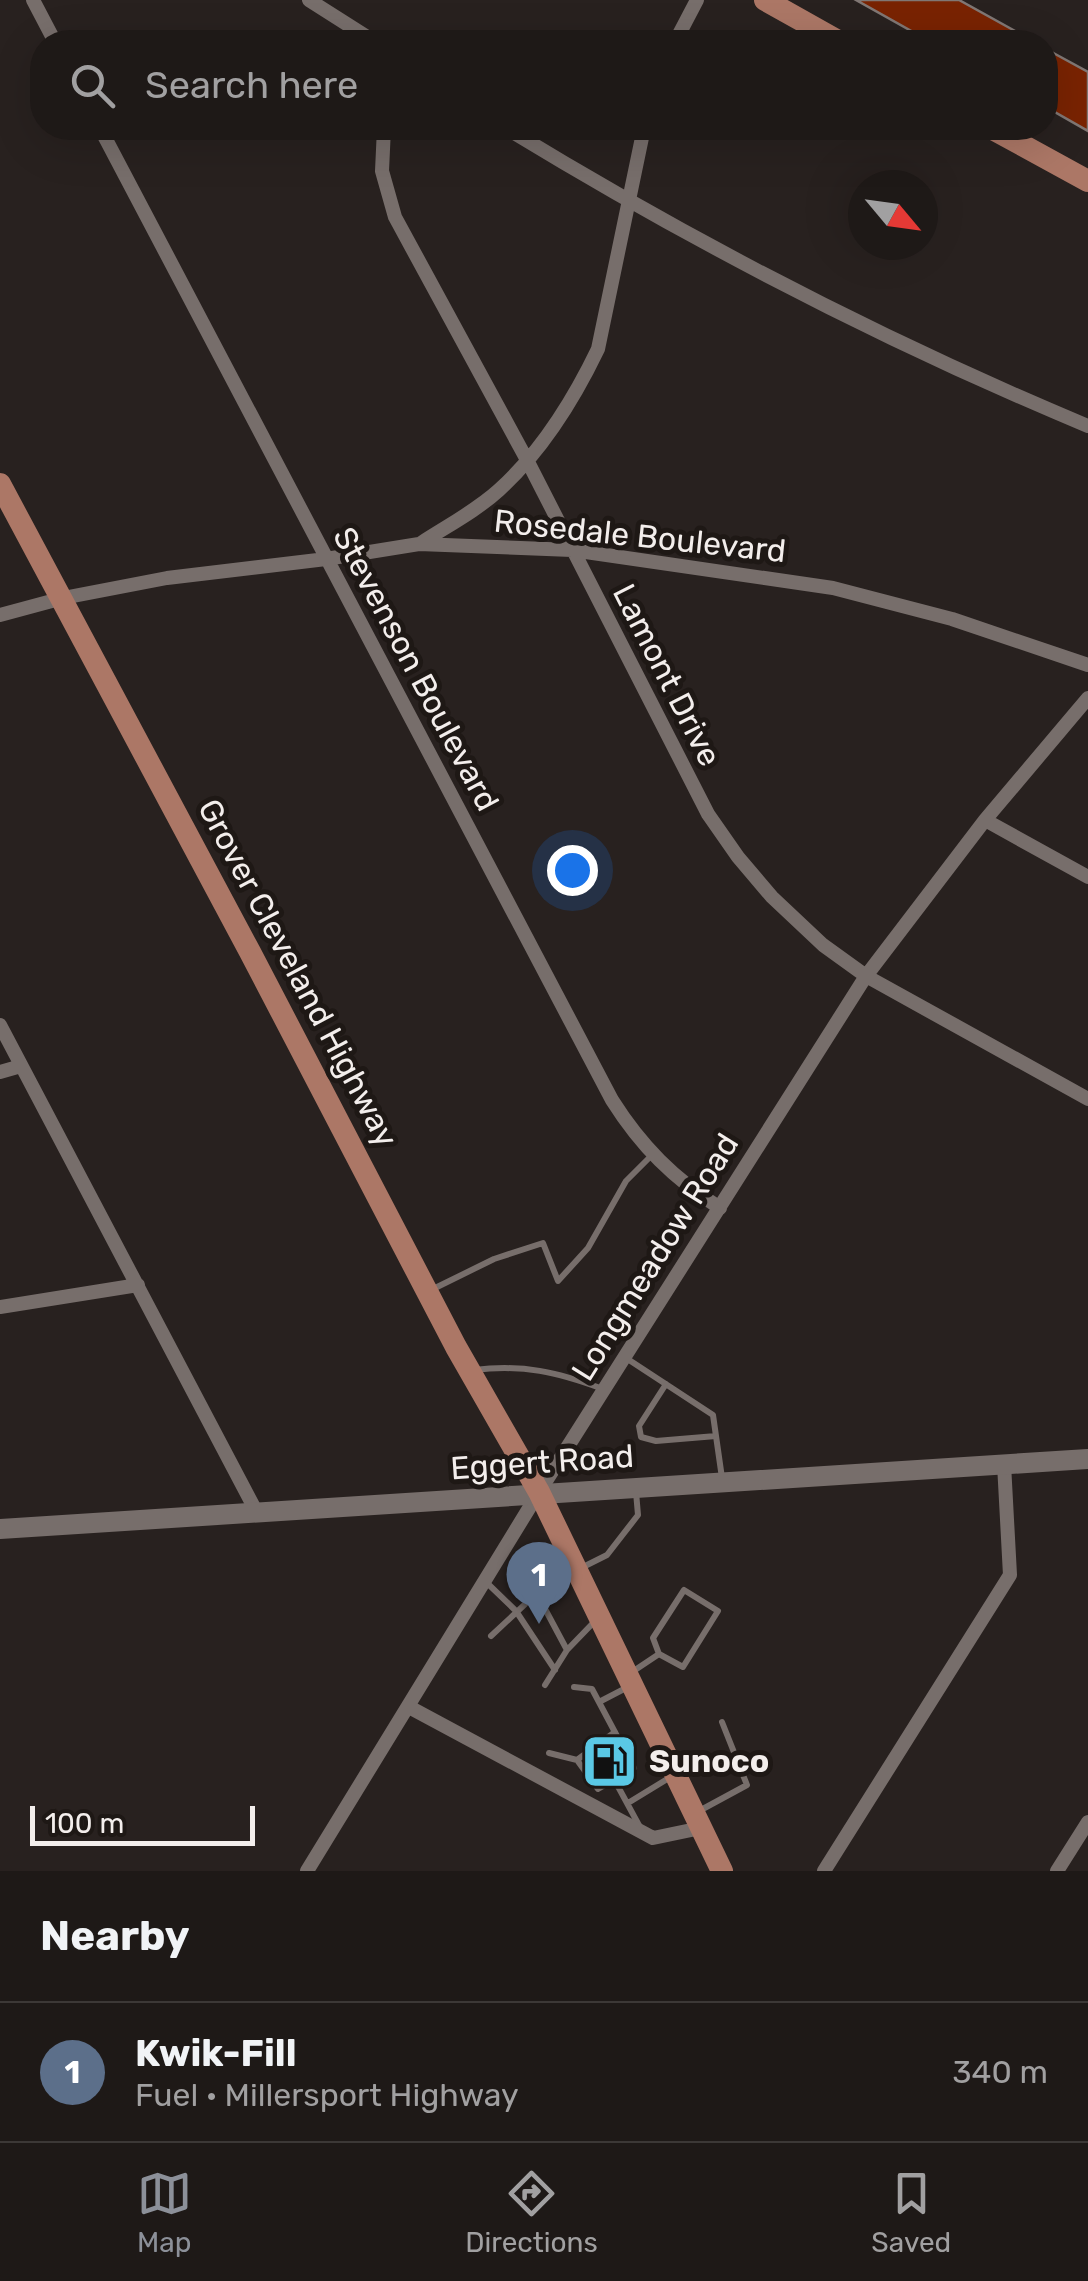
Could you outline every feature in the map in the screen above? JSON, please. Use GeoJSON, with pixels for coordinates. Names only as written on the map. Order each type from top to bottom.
{"type":"FeatureCollection","features":[{"type":"Feature","properties":{"kind":"main road"},"geometry":{"type":"LineString","coordinates":[[765,0],[819,30]]}},
{"type":"Feature","properties":{"kind":"main road"},"geometry":{"type":"LineString","coordinates":[[1013,140],[1088,181]]}},
{"type":"Feature","properties":{"kind":"main road","name":"Grover Cleveland Highway"},"geometry":{"type":"LineString","coordinates":[[0,484],[427,1292],[539,1492],[722,1871]]}},
{"type":"Feature","properties":{"kind":"street"},"geometry":{"type":"LineString","coordinates":[[33,0],[49,30]]}},
{"type":"Feature","properties":{"kind":"street"},"geometry":{"type":"LineString","coordinates":[[309,0],[356,30]]}},
{"type":"Feature","properties":{"kind":"street"},"geometry":{"type":"LineString","coordinates":[[681,30],[697,0]]}},
{"type":"Feature","properties":{"kind":"street","name":"Stevenson Boulevard"},"geometry":{"type":"LineString","coordinates":[[106,140],[612,1100],[652,1155],[686,1187],[720,1208]]}},
{"type":"Feature","properties":{"kind":"street","name":"Lamont Drive"},"geometry":{"type":"LineString","coordinates":[[383,140],[382,171],[395,217],[527,460],[676,754],[728,843],[797,922],[866,976],[1088,1099]]}},
{"type":"Feature","properties":{"kind":"street"},"geometry":{"type":"LineString","coordinates":[[526,140],[814,302],[973,378],[1088,426]]}},
{"type":"Feature","properties":{"kind":"street"},"geometry":{"type":"LineString","coordinates":[[419,544],[499,490],[564,413],[598,349],[641,140]]}},
{"type":"Feature","properties":{"kind":"street","name":"Rosedale Boulevard"},"geometry":{"type":"LineString","coordinates":[[0,615],[62,598],[167,578],[419,544],[572,550],[833,588],[952,618],[1088,664]]}},
{"type":"Feature","properties":{"kind":"street","name":"Longmeadow Road"},"geometry":{"type":"LineString","coordinates":[[307,1871],[539,1492],[866,976],[985,820],[1088,698]]}},
{"type":"Feature","properties":{"kind":"street"},"geometry":{"type":"LineString","coordinates":[[985,820],[1088,877]]}},
{"type":"Feature","properties":{"kind":"street"},"geometry":{"type":"LineString","coordinates":[[0,1025],[256,1511]]}},
{"type":"Feature","properties":{"kind":"street"},"geometry":{"type":"LineString","coordinates":[[0,1072],[21,1066]]}},
{"type":"Feature","properties":{"kind":"street"},"geometry":{"type":"LineString","coordinates":[[0,1307],[138,1285]]}},
{"type":"Feature","properties":{"kind":"street","name":"Eggert Road"},"geometry":{"type":"LineString","coordinates":[[0,1529],[1088,1459]]}},
{"type":"Feature","properties":{"kind":"street"},"geometry":{"type":"LineString","coordinates":[[824,1871],[1010,1576],[1004,1464]]}},
{"type":"Feature","properties":{"kind":"street"},"geometry":{"type":"LineString","coordinates":[[409,1707],[653,1838],[697,1821]]}},
{"type":"Feature","properties":{"kind":"street"},"geometry":{"type":"LineString","coordinates":[[1057,1871],[1088,1822]]}},
{"type":"Feature","properties":{"kind":"lane"},"geometry":{"type":"LineString","coordinates":[[427,1292],[494,1259],[543,1244],[558,1282],[588,1248],[626,1181],[652,1155]]}},
{"type":"Feature","properties":{"kind":"lane"},"geometry":{"type":"LineString","coordinates":[[624,1357],[712,1415],[722,1481]]}},
{"type":"Feature","properties":{"kind":"lane"},"geometry":{"type":"LineString","coordinates":[[470,1371],[507,1366],[559,1372],[604,1390]]}},
{"type":"Feature","properties":{"kind":"lane"},"geometry":{"type":"LineString","coordinates":[[666,1384],[639,1426],[641,1437],[656,1441],[716,1436]]}},
{"type":"Feature","properties":{"kind":"lane"},"geometry":{"type":"LineString","coordinates":[[491,1636],[536,1592],[574,1566],[606,1555],[638,1515],[636,1486]]}},
{"type":"Feature","properties":{"kind":"lane"},"geometry":{"type":"LineString","coordinates":[[485,1581],[516,1611],[555,1670]]}},
{"type":"Feature","properties":{"kind":"lane"},"geometry":{"type":"LineString","coordinates":[[684,1590],[718,1611],[683,1667],[659,1654],[653,1638],[684,1590]]}},
{"type":"Feature","properties":{"kind":"lane"},"geometry":{"type":"LineString","coordinates":[[536,1592],[568,1650]]}},
{"type":"Feature","properties":{"kind":"lane"},"geometry":{"type":"LineString","coordinates":[[545,1685],[568,1650],[599,1616]]}},
{"type":"Feature","properties":{"kind":"lane"},"geometry":{"type":"LineString","coordinates":[[599,1702],[659,1654]]}},
{"type":"Feature","properties":{"kind":"lane"},"geometry":{"type":"LineString","coordinates":[[549,1754],[577,1760],[598,1788],[634,1768],[592,1689],[574,1687]]}},
{"type":"Feature","properties":{"kind":"lane"},"geometry":{"type":"LineString","coordinates":[[697,1821],[747,1785],[722,1722]]}},
{"type":"Feature","properties":{"kind":"lane"},"geometry":{"type":"LineString","coordinates":[[577,1760],[615,1732]]}},
{"type":"Feature","properties":{"kind":"lane"},"geometry":{"type":"LineString","coordinates":[[608,1768],[642,1831]]}},
{"type":"Feature","properties":{"kind":"lane"},"geometry":{"type":"LineString","coordinates":[[628,1804],[675,1774]]}},
{"type":"Feature","properties":{"kind":"building"},"geometry":{"type":"Polygon","coordinates":[[[856,0],[959,0],[1013,30],[910,30],[856,0]]]}},
{"type":"Feature","properties":{"kind":"building"},"geometry":{"type":"Polygon","coordinates":[[[1058,56],[1088,72],[1088,131],[1058,114],[1058,56]]]}},
{"type":"Feature","properties":{"kind":"place","name":"Kwik-Fill"},"geometry":{"type":"Point","coordinates":[539,1624]}},
{"type":"Feature","properties":{"kind":"place","name":"Sunoco"},"geometry":{"type":"Point","coordinates":[610,1761]}}]}
